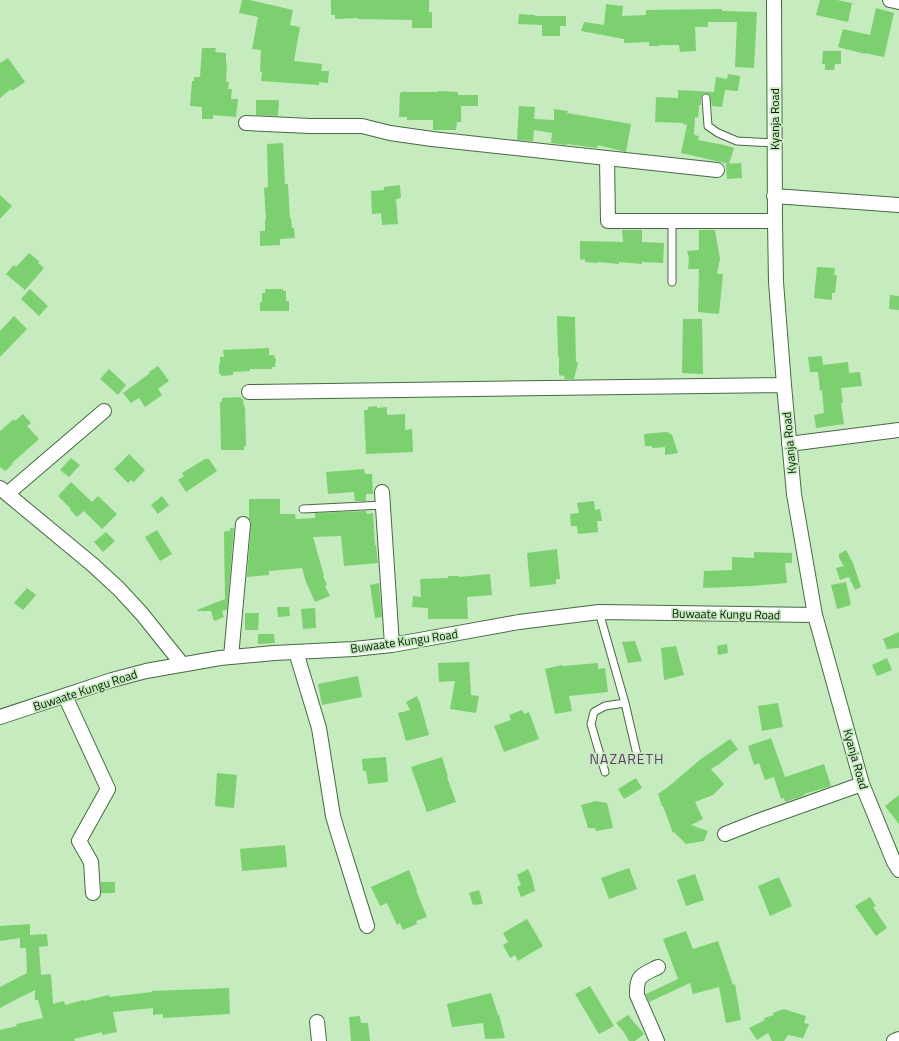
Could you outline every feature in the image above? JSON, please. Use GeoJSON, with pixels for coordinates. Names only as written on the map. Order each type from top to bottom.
{"type":"FeatureCollection","features":[{"type":"Feature","properties":{"kind":"street","name":"Kyanja Road"},"geometry":{"type":"LineString","coordinates":[[774,0],[774,196],[776,282],[794,494],[815,615],[862,784],[894,862],[899,870]]}},
{"type":"Feature","properties":{"kind":"street"},"geometry":{"type":"LineString","coordinates":[[890,0],[899,2]]}},
{"type":"Feature","properties":{"kind":"street"},"geometry":{"type":"LineString","coordinates":[[246,124],[362,126],[390,133],[432,139],[717,170]]}},
{"type":"Feature","properties":{"kind":"street"},"geometry":{"type":"LineString","coordinates":[[607,158],[608,221],[775,221]]}},
{"type":"Feature","properties":{"kind":"street"},"geometry":{"type":"LineString","coordinates":[[774,196],[899,205]]}},
{"type":"Feature","properties":{"kind":"street"},"geometry":{"type":"LineString","coordinates":[[248,392],[784,385]]}},
{"type":"Feature","properties":{"kind":"street"},"geometry":{"type":"LineString","coordinates":[[104,411],[4,491],[87,560],[119,590],[142,614],[182,664]]}},
{"type":"Feature","properties":{"kind":"street"},"geometry":{"type":"LineString","coordinates":[[789,444],[899,430]]}},
{"type":"Feature","properties":{"kind":"street"},"geometry":{"type":"LineString","coordinates":[[382,499],[392,645]]}},
{"type":"Feature","properties":{"kind":"street"},"geometry":{"type":"LineString","coordinates":[[231,657],[243,524]]}},
{"type":"Feature","properties":{"kind":"street","name":"Buwaate Kungu Road"},"geometry":{"type":"LineString","coordinates":[[0,717],[112,680],[146,671],[231,657],[392,645],[519,622],[599,612],[815,615]]}},
{"type":"Feature","properties":{"kind":"street"},"geometry":{"type":"LineString","coordinates":[[296,652],[319,728],[333,816],[367,926]]}},
{"type":"Feature","properties":{"kind":"street"},"geometry":{"type":"LineString","coordinates":[[65,696],[108,789],[79,841],[91,862],[93,893]]}},
{"type":"Feature","properties":{"kind":"street"},"geometry":{"type":"LineString","coordinates":[[725,834],[862,784]]}},
{"type":"Feature","properties":{"kind":"street"},"geometry":{"type":"LineString","coordinates":[[657,1041],[637,995],[637,988],[638,981],[641,976],[658,967]]}},
{"type":"Feature","properties":{"kind":"street"},"geometry":{"type":"LineString","coordinates":[[317,1022],[319,1041]]}},
{"type":"Feature","properties":{"kind":"street"},"geometry":{"type":"LineString","coordinates":[[894,1041],[899,1039]]}},
{"type":"Feature","properties":{"kind":"lane"},"geometry":{"type":"LineString","coordinates":[[706,98],[708,126],[718,133],[737,141],[774,143]]}},
{"type":"Feature","properties":{"kind":"lane"},"geometry":{"type":"LineString","coordinates":[[672,221],[672,282]]}},
{"type":"Feature","properties":{"kind":"lane"},"geometry":{"type":"LineString","coordinates":[[303,509],[382,499]]}},
{"type":"Feature","properties":{"kind":"lane"},"geometry":{"type":"LineString","coordinates":[[599,612],[625,703],[638,759]]}},
{"type":"Feature","properties":{"kind":"lane"},"geometry":{"type":"LineString","coordinates":[[605,772],[591,724],[594,712],[605,706],[625,703]]}},
{"type":"Feature","properties":{"kind":"building"},"geometry":{"type":"Polygon","coordinates":[[[242,0],[250,0],[293,10],[290,25],[300,27],[294,61],[322,64],[321,71],[329,71],[328,83],[319,82],[319,85],[261,81],[261,50],[252,49],[258,17],[239,13],[242,0]]]}},
{"type":"Feature","properties":{"kind":"building"},"geometry":{"type":"Polygon","coordinates":[[[331,0],[429,0],[429,12],[432,12],[432,28],[412,28],[412,20],[358,18],[335,19],[335,15],[331,15],[331,0]]]}},
{"type":"Feature","properties":{"kind":"building"},"geometry":{"type":"Polygon","coordinates":[[[820,0],[837,0],[852,3],[848,22],[816,15],[820,0]]]}},
{"type":"Feature","properties":{"kind":"building"},"geometry":{"type":"Polygon","coordinates":[[[606,4],[623,6],[622,16],[646,15],[646,10],[722,9],[722,11],[757,12],[754,68],[735,67],[737,22],[708,22],[708,27],[695,27],[696,51],[680,52],[679,45],[649,46],[649,42],[624,43],[624,39],[581,31],[584,22],[604,25],[606,4]]]}},
{"type":"Feature","properties":{"kind":"building"},"geometry":{"type":"Polygon","coordinates":[[[876,8],[894,13],[884,57],[838,47],[843,29],[870,35],[876,8]]]}},
{"type":"Feature","properties":{"kind":"building"},"geometry":{"type":"Polygon","coordinates":[[[519,14],[535,16],[566,16],[566,26],[560,26],[560,36],[542,36],[542,25],[518,24],[519,14]]]}},
{"type":"Feature","properties":{"kind":"building"},"geometry":{"type":"Polygon","coordinates":[[[202,48],[216,48],[215,52],[226,53],[226,82],[229,82],[228,89],[232,89],[231,99],[238,99],[236,117],[213,115],[213,119],[202,119],[202,107],[190,106],[192,81],[194,81],[194,77],[200,77],[202,48]]]}},
{"type":"Feature","properties":{"kind":"building"},"geometry":{"type":"Polygon","coordinates":[[[823,51],[841,51],[841,64],[835,64],[834,70],[825,70],[825,64],[822,64],[823,51]]]}},
{"type":"Feature","properties":{"kind":"building"},"geometry":{"type":"Polygon","coordinates":[[[8,58],[25,82],[12,91],[11,89],[0,98],[0,63],[8,58]]]}},
{"type":"Feature","properties":{"kind":"building"},"geometry":{"type":"Polygon","coordinates":[[[728,74],[740,76],[738,91],[725,90],[722,107],[712,106],[710,95],[706,93],[703,94],[701,98],[701,105],[699,105],[698,118],[695,117],[694,135],[699,136],[698,140],[734,148],[729,164],[681,153],[687,125],[683,124],[684,123],[655,122],[656,97],[678,98],[678,90],[714,92],[716,77],[727,79],[728,74]]]}},
{"type":"Feature","properties":{"kind":"building"},"geometry":{"type":"Polygon","coordinates":[[[401,92],[458,92],[458,95],[478,95],[478,106],[461,106],[461,122],[457,122],[456,130],[433,130],[433,120],[407,120],[407,117],[399,117],[401,92]]]}},
{"type":"Feature","properties":{"kind":"building"},"geometry":{"type":"Polygon","coordinates":[[[256,100],[279,100],[278,116],[256,115],[256,100]]]}},
{"type":"Feature","properties":{"kind":"building"},"geometry":{"type":"Polygon","coordinates":[[[519,106],[535,107],[534,119],[554,120],[554,109],[568,111],[567,113],[631,124],[626,152],[598,145],[597,148],[551,143],[552,133],[534,130],[533,141],[517,140],[519,106]]]}},
{"type":"Feature","properties":{"kind":"building"},"geometry":{"type":"Polygon","coordinates":[[[283,143],[285,184],[288,184],[290,219],[291,218],[292,228],[294,228],[295,238],[280,239],[280,245],[260,246],[260,231],[265,231],[266,220],[264,188],[268,187],[267,144],[283,143]]]}},
{"type":"Feature","properties":{"kind":"building"},"geometry":{"type":"Polygon","coordinates":[[[741,163],[742,178],[727,179],[726,164],[741,163]]]}},
{"type":"Feature","properties":{"kind":"building"},"geometry":{"type":"Polygon","coordinates":[[[400,185],[401,198],[396,199],[398,224],[382,225],[381,213],[372,214],[371,191],[384,190],[384,187],[400,185]]]}},
{"type":"Feature","properties":{"kind":"building"},"geometry":{"type":"Polygon","coordinates":[[[0,195],[12,206],[0,219],[0,195]]]}},
{"type":"Feature","properties":{"kind":"building"},"geometry":{"type":"Polygon","coordinates":[[[622,230],[642,230],[642,242],[664,243],[663,263],[642,262],[642,264],[619,262],[619,264],[585,262],[585,259],[580,260],[580,241],[623,242],[622,230]]]}},
{"type":"Feature","properties":{"kind":"building"},"geometry":{"type":"Polygon","coordinates":[[[699,230],[715,230],[720,259],[717,274],[723,274],[719,314],[698,312],[699,269],[688,269],[689,258],[687,251],[699,250],[699,230]]]}},
{"type":"Feature","properties":{"kind":"building"},"geometry":{"type":"Polygon","coordinates":[[[29,253],[40,262],[38,263],[44,268],[25,290],[6,274],[14,265],[16,267],[29,253]]]}},
{"type":"Feature","properties":{"kind":"building"},"geometry":{"type":"Polygon","coordinates":[[[817,267],[835,268],[834,275],[837,275],[835,293],[832,293],[832,300],[814,298],[817,267]]]}},
{"type":"Feature","properties":{"kind":"building"},"geometry":{"type":"Polygon","coordinates":[[[30,289],[48,306],[39,316],[21,299],[30,289]]]}},
{"type":"Feature","properties":{"kind":"building"},"geometry":{"type":"Polygon","coordinates":[[[265,289],[283,289],[283,291],[286,291],[286,301],[289,301],[289,311],[260,311],[262,293],[265,293],[265,289]]]}},
{"type":"Feature","properties":{"kind":"building"},"geometry":{"type":"Polygon","coordinates":[[[890,295],[899,296],[899,310],[889,309],[890,295]]]}},
{"type":"Feature","properties":{"kind":"building"},"geometry":{"type":"Polygon","coordinates":[[[14,316],[27,329],[0,357],[0,331],[14,316]]]}},
{"type":"Feature","properties":{"kind":"building"},"geometry":{"type":"Polygon","coordinates":[[[557,316],[575,317],[576,361],[578,363],[574,379],[565,379],[564,376],[559,375],[557,316]]]}},
{"type":"Feature","properties":{"kind":"building"},"geometry":{"type":"Polygon","coordinates":[[[683,319],[702,319],[703,374],[682,373],[683,319]]]}},
{"type":"Feature","properties":{"kind":"building"},"geometry":{"type":"Polygon","coordinates":[[[269,348],[269,355],[275,355],[274,358],[276,358],[275,367],[272,367],[272,369],[250,369],[250,371],[233,372],[233,375],[221,376],[221,374],[219,374],[220,357],[224,357],[223,350],[269,348]]]}},
{"type":"Feature","properties":{"kind":"building"},"geometry":{"type":"Polygon","coordinates":[[[822,356],[823,365],[848,362],[849,373],[860,372],[862,386],[841,388],[843,403],[841,403],[844,424],[816,428],[814,415],[824,413],[822,390],[820,391],[818,372],[810,372],[808,357],[822,356]]]}},
{"type":"Feature","properties":{"kind":"building"},"geometry":{"type":"Polygon","coordinates":[[[158,366],[169,381],[158,389],[162,395],[145,407],[139,398],[131,403],[123,393],[158,366]]]}},
{"type":"Feature","properties":{"kind":"building"},"geometry":{"type":"Polygon","coordinates":[[[109,369],[126,385],[118,395],[100,379],[109,369]]]}},
{"type":"Feature","properties":{"kind":"building"},"geometry":{"type":"Polygon","coordinates":[[[241,397],[245,407],[246,446],[244,446],[244,450],[221,450],[220,402],[222,402],[222,398],[241,397]]]}},
{"type":"Feature","properties":{"kind":"building"},"geometry":{"type":"Polygon","coordinates":[[[377,406],[377,408],[387,407],[387,415],[405,414],[405,430],[412,429],[413,452],[366,454],[364,410],[368,410],[368,407],[377,406]]]}},
{"type":"Feature","properties":{"kind":"building"},"geometry":{"type":"Polygon","coordinates":[[[23,414],[31,423],[27,426],[39,439],[5,471],[0,467],[0,431],[14,419],[15,421],[23,414]]]}},
{"type":"Feature","properties":{"kind":"building"},"geometry":{"type":"Polygon","coordinates":[[[667,432],[672,435],[678,453],[665,455],[665,447],[652,448],[652,446],[645,446],[644,434],[667,432]]]}},
{"type":"Feature","properties":{"kind":"building"},"geometry":{"type":"Polygon","coordinates":[[[129,454],[145,470],[134,482],[131,480],[128,483],[114,469],[129,454]]]}},
{"type":"Feature","properties":{"kind":"building"},"geometry":{"type":"Polygon","coordinates":[[[71,458],[80,465],[69,477],[60,470],[71,458]]]}},
{"type":"Feature","properties":{"kind":"building"},"geometry":{"type":"Polygon","coordinates":[[[205,459],[209,459],[217,471],[186,492],[178,480],[184,476],[182,473],[205,459]]]}},
{"type":"Feature","properties":{"kind":"building"},"geometry":{"type":"Polygon","coordinates":[[[364,469],[365,474],[372,474],[373,494],[366,494],[366,501],[355,501],[354,492],[328,494],[326,472],[364,469]]]}},
{"type":"Feature","properties":{"kind":"building"},"geometry":{"type":"Polygon","coordinates":[[[71,482],[92,502],[98,496],[117,514],[102,529],[84,511],[77,517],[58,496],[71,482]]]}},
{"type":"Feature","properties":{"kind":"building"},"geometry":{"type":"Polygon","coordinates":[[[162,496],[169,505],[158,514],[151,505],[162,496]]]}},
{"type":"Feature","properties":{"kind":"building"},"geometry":{"type":"Polygon","coordinates":[[[249,499],[280,499],[280,514],[295,514],[296,519],[315,518],[315,513],[366,511],[367,514],[373,513],[378,563],[344,566],[341,536],[313,537],[323,576],[327,585],[325,586],[330,596],[315,602],[306,582],[302,568],[269,571],[269,575],[247,577],[251,525],[251,521],[249,519],[249,499]]]}},
{"type":"Feature","properties":{"kind":"building"},"geometry":{"type":"Polygon","coordinates":[[[594,501],[595,510],[600,509],[602,521],[597,521],[598,532],[578,534],[577,526],[571,526],[570,514],[579,513],[577,503],[594,501]]]}},
{"type":"Feature","properties":{"kind":"building"},"geometry":{"type":"Polygon","coordinates":[[[230,528],[234,528],[227,610],[222,611],[224,617],[214,621],[211,611],[197,610],[225,599],[224,532],[230,531],[230,528]]]}},
{"type":"Feature","properties":{"kind":"building"},"geometry":{"type":"Polygon","coordinates":[[[157,530],[172,554],[160,561],[145,537],[157,530]]]}},
{"type":"Feature","properties":{"kind":"building"},"geometry":{"type":"Polygon","coordinates":[[[106,532],[115,541],[103,552],[94,542],[106,532]]]}},
{"type":"Feature","properties":{"kind":"building"},"geometry":{"type":"Polygon","coordinates":[[[557,549],[560,579],[556,579],[556,584],[530,587],[527,553],[557,549]]]}},
{"type":"Feature","properties":{"kind":"building"},"geometry":{"type":"Polygon","coordinates":[[[846,550],[853,563],[861,587],[855,590],[849,577],[840,580],[836,568],[844,566],[839,558],[839,554],[846,550]]]}},
{"type":"Feature","properties":{"kind":"building"},"geometry":{"type":"Polygon","coordinates":[[[754,552],[792,553],[792,563],[785,563],[787,583],[703,588],[704,571],[732,570],[732,557],[754,558],[754,552]]]}},
{"type":"Feature","properties":{"kind":"building"},"geometry":{"type":"Polygon","coordinates":[[[490,574],[492,595],[467,597],[468,619],[428,619],[428,608],[412,607],[413,596],[421,597],[420,579],[490,574]]]}},
{"type":"Feature","properties":{"kind":"building"},"geometry":{"type":"Polygon","coordinates":[[[846,582],[851,605],[837,609],[831,585],[846,582]]]}},
{"type":"Feature","properties":{"kind":"building"},"geometry":{"type":"Polygon","coordinates":[[[379,583],[382,617],[375,618],[370,585],[379,583]]]}},
{"type":"Feature","properties":{"kind":"building"},"geometry":{"type":"Polygon","coordinates":[[[27,588],[36,595],[23,610],[14,603],[27,588]]]}},
{"type":"Feature","properties":{"kind":"building"},"geometry":{"type":"Polygon","coordinates":[[[277,607],[289,607],[290,616],[278,617],[277,607]]]}},
{"type":"Feature","properties":{"kind":"building"},"geometry":{"type":"Polygon","coordinates":[[[315,608],[316,628],[303,629],[301,609],[315,608]]]}},
{"type":"Feature","properties":{"kind":"building"},"geometry":{"type":"Polygon","coordinates":[[[245,613],[259,613],[258,630],[245,630],[245,613]]]}},
{"type":"Feature","properties":{"kind":"building"},"geometry":{"type":"Polygon","coordinates":[[[899,632],[899,648],[887,649],[883,639],[899,632]]]}},
{"type":"Feature","properties":{"kind":"building"},"geometry":{"type":"Polygon","coordinates":[[[258,634],[274,634],[275,643],[258,644],[258,634]]]}},
{"type":"Feature","properties":{"kind":"building"},"geometry":{"type":"Polygon","coordinates":[[[635,641],[642,661],[628,663],[622,642],[635,641]]]}},
{"type":"Feature","properties":{"kind":"building"},"geometry":{"type":"Polygon","coordinates":[[[727,644],[728,653],[718,655],[717,646],[727,644]]]}},
{"type":"Feature","properties":{"kind":"building"},"geometry":{"type":"Polygon","coordinates":[[[676,646],[684,675],[664,680],[661,648],[676,646]]]}},
{"type":"Feature","properties":{"kind":"building"},"geometry":{"type":"Polygon","coordinates":[[[887,658],[892,670],[877,676],[872,665],[887,658]]]}},
{"type":"Feature","properties":{"kind":"building"},"geometry":{"type":"Polygon","coordinates":[[[469,662],[471,695],[479,696],[476,713],[450,709],[455,681],[439,682],[438,663],[469,662]]]}},
{"type":"Feature","properties":{"kind":"building"},"geometry":{"type":"Polygon","coordinates":[[[598,663],[598,669],[605,668],[608,692],[569,696],[572,711],[555,714],[545,669],[562,665],[598,663]]]}},
{"type":"Feature","properties":{"kind":"building"},"geometry":{"type":"Polygon","coordinates":[[[358,676],[362,697],[322,705],[318,684],[358,676]]]}},
{"type":"Feature","properties":{"kind":"building"},"geometry":{"type":"Polygon","coordinates":[[[417,696],[429,735],[406,741],[398,713],[410,710],[406,702],[417,696]]]}},
{"type":"Feature","properties":{"kind":"building"},"geometry":{"type":"Polygon","coordinates":[[[778,703],[783,727],[762,731],[758,706],[778,703]]]}},
{"type":"Feature","properties":{"kind":"building"},"geometry":{"type":"Polygon","coordinates":[[[522,710],[524,714],[529,712],[539,739],[504,752],[494,726],[511,720],[509,715],[522,710]]]}},
{"type":"Feature","properties":{"kind":"building"},"geometry":{"type":"Polygon","coordinates":[[[771,738],[785,777],[824,764],[831,786],[804,794],[805,795],[785,802],[784,798],[781,799],[774,777],[765,780],[759,763],[754,765],[748,746],[771,738]]]}},
{"type":"Feature","properties":{"kind":"building"},"geometry":{"type":"Polygon","coordinates":[[[730,739],[738,749],[711,769],[724,784],[713,795],[695,802],[703,819],[691,825],[708,831],[704,841],[686,844],[674,832],[673,833],[658,794],[701,759],[730,739]]]}},
{"type":"Feature","properties":{"kind":"building"},"geometry":{"type":"Polygon","coordinates":[[[386,757],[388,782],[368,784],[366,771],[363,771],[362,759],[386,757]]]}},
{"type":"Feature","properties":{"kind":"building"},"geometry":{"type":"Polygon","coordinates":[[[442,757],[456,802],[427,812],[411,767],[442,757]]]}},
{"type":"Feature","properties":{"kind":"building"},"geometry":{"type":"Polygon","coordinates":[[[217,773],[237,775],[234,808],[215,806],[217,773]]]}},
{"type":"Feature","properties":{"kind":"building"},"geometry":{"type":"Polygon","coordinates":[[[636,778],[642,788],[624,799],[618,789],[636,778]]]}},
{"type":"Feature","properties":{"kind":"building"},"geometry":{"type":"Polygon","coordinates":[[[899,795],[899,824],[885,806],[899,795]]]}},
{"type":"Feature","properties":{"kind":"building"},"geometry":{"type":"Polygon","coordinates":[[[596,801],[607,803],[613,828],[596,831],[595,828],[588,828],[581,805],[596,801]]]}},
{"type":"Feature","properties":{"kind":"building"},"geometry":{"type":"Polygon","coordinates":[[[285,845],[287,867],[242,871],[240,849],[285,845]]]}},
{"type":"Feature","properties":{"kind":"building"},"geometry":{"type":"Polygon","coordinates":[[[629,868],[637,889],[609,899],[601,878],[629,868]]]}},
{"type":"Feature","properties":{"kind":"building"},"geometry":{"type":"Polygon","coordinates":[[[528,869],[535,891],[521,897],[517,887],[521,885],[517,875],[528,869]]]}},
{"type":"Feature","properties":{"kind":"building"},"geometry":{"type":"Polygon","coordinates":[[[409,870],[427,917],[416,921],[417,924],[403,930],[400,923],[397,925],[387,903],[380,906],[371,887],[409,870]]]}},
{"type":"Feature","properties":{"kind":"building"},"geometry":{"type":"Polygon","coordinates":[[[695,874],[704,900],[686,906],[677,880],[695,874]]]}},
{"type":"Feature","properties":{"kind":"building"},"geometry":{"type":"Polygon","coordinates":[[[779,877],[792,906],[770,916],[758,886],[779,877]]]}},
{"type":"Feature","properties":{"kind":"building"},"geometry":{"type":"Polygon","coordinates":[[[101,882],[115,882],[115,893],[101,893],[101,882]]]}},
{"type":"Feature","properties":{"kind":"building"},"geometry":{"type":"Polygon","coordinates":[[[479,890],[483,904],[473,905],[469,893],[479,890]]]}},
{"type":"Feature","properties":{"kind":"building"},"geometry":{"type":"Polygon","coordinates":[[[870,897],[876,906],[873,907],[887,928],[876,936],[855,906],[870,897]]]}},
{"type":"Feature","properties":{"kind":"building"},"geometry":{"type":"Polygon","coordinates":[[[527,919],[543,946],[518,961],[515,955],[510,958],[503,945],[508,942],[503,933],[527,919]]]}},
{"type":"Feature","properties":{"kind":"building"},"geometry":{"type":"Polygon","coordinates":[[[30,924],[30,935],[47,934],[48,946],[39,947],[41,975],[51,974],[53,1004],[64,1001],[65,1005],[109,995],[109,997],[152,991],[229,988],[230,1014],[163,1018],[163,1014],[153,1015],[153,1008],[113,1012],[117,1032],[102,1035],[102,1032],[74,1039],[75,1041],[0,1041],[0,1030],[17,1026],[16,1024],[43,1018],[38,1000],[35,1000],[35,990],[0,1008],[0,987],[27,973],[26,948],[20,948],[20,938],[0,941],[0,926],[30,924]]]}},
{"type":"Feature","properties":{"kind":"building"},"geometry":{"type":"Polygon","coordinates":[[[686,931],[693,949],[718,941],[733,985],[735,984],[741,1020],[726,1023],[719,987],[693,994],[690,983],[649,1002],[646,994],[678,979],[663,939],[686,931]]]}},
{"type":"Feature","properties":{"kind":"building"},"geometry":{"type":"Polygon","coordinates":[[[590,986],[614,1026],[599,1034],[575,994],[590,986]]]}},
{"type":"Feature","properties":{"kind":"building"},"geometry":{"type":"Polygon","coordinates":[[[491,993],[505,1038],[485,1039],[483,1023],[452,1027],[447,1004],[491,993]]]}},
{"type":"Feature","properties":{"kind":"building"},"geometry":{"type":"Polygon","coordinates":[[[784,1009],[806,1016],[804,1023],[809,1024],[803,1038],[788,1035],[784,1041],[772,1041],[768,1033],[757,1040],[749,1028],[765,1020],[764,1018],[774,1015],[773,1013],[784,1009]]]}},
{"type":"Feature","properties":{"kind":"building"},"geometry":{"type":"Polygon","coordinates":[[[628,1015],[644,1034],[635,1041],[629,1041],[616,1023],[628,1015]]]}},
{"type":"Feature","properties":{"kind":"building"},"geometry":{"type":"Polygon","coordinates":[[[360,1016],[361,1023],[368,1023],[370,1041],[351,1041],[349,1017],[360,1016]]]}},
{"type":"Feature","properties":{"kind":"district","name":"NAZARETH"},"geometry":{"type":"Point","coordinates":[627,758]}}]}
